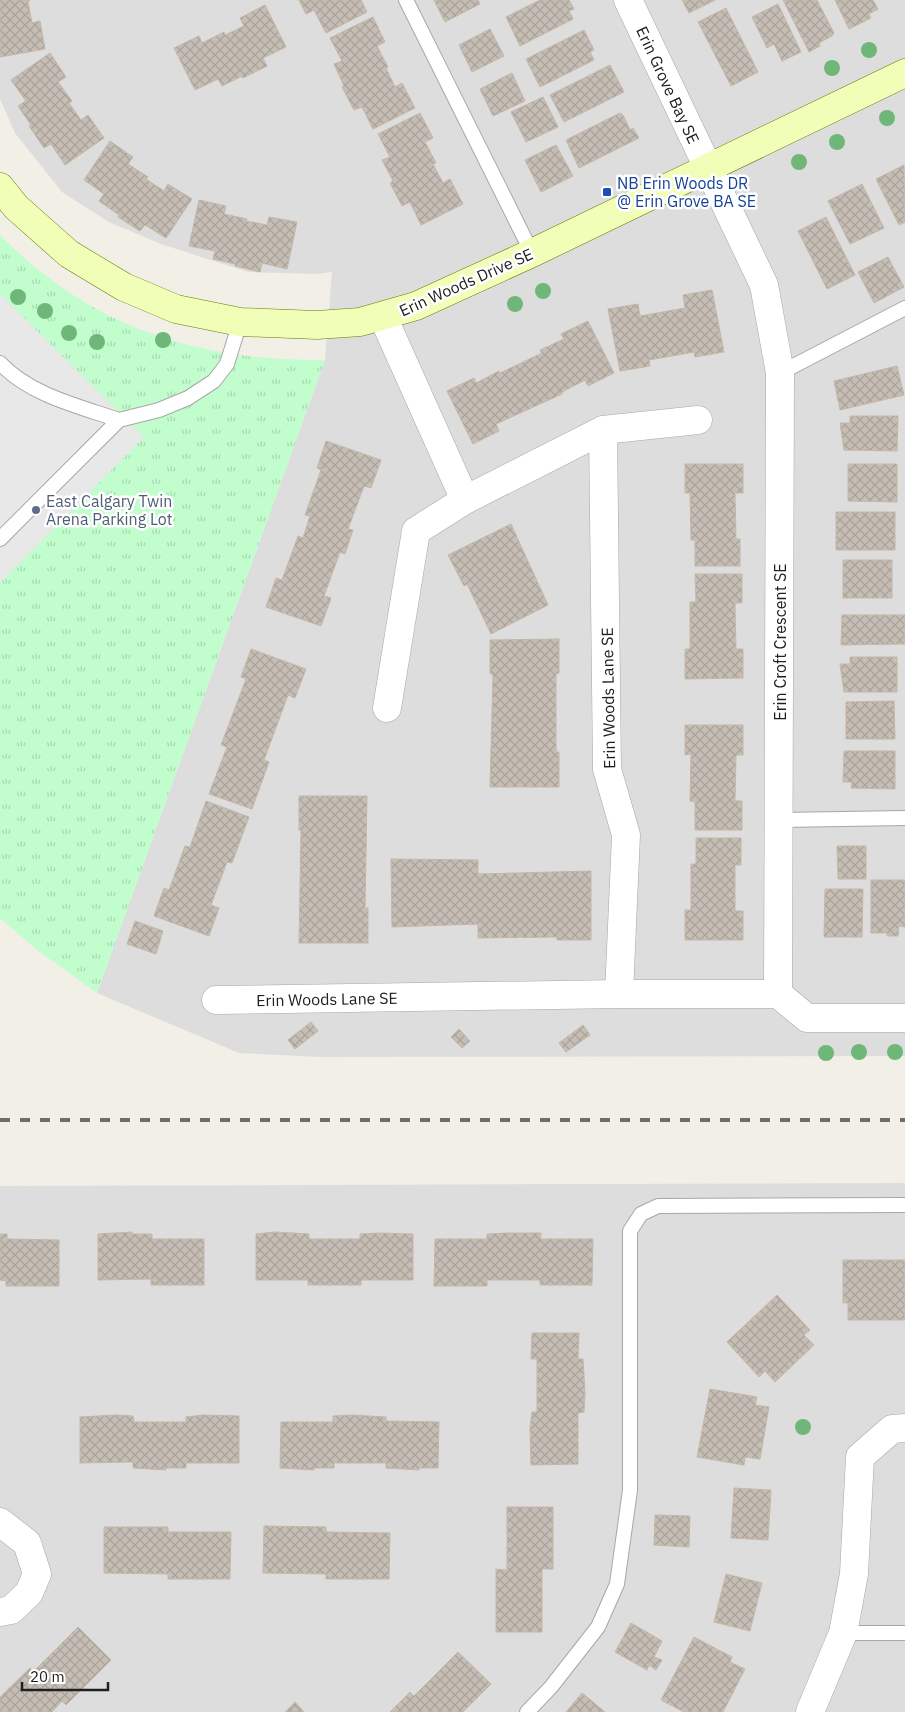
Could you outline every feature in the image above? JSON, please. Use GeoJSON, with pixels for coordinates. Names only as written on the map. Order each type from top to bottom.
{"type":"FeatureCollection","features":[{"type":"Feature","properties":{"kind":"street","name":"Erin Grove Bay SE"},"geometry":{"type":"LineString","coordinates":[[628,0],[707,170]]}},
{"type":"Feature","properties":{"kind":"street","name":"Erin Woods Drive SE"},"geometry":{"type":"LineString","coordinates":[[0,187],[16,207],[69,254],[124,287],[176,309],[240,322],[317,325],[360,322],[383,317],[416,306],[532,253],[707,170],[905,72]]}},
{"type":"Feature","properties":{"kind":"street","name":"Erin Croft Crescent SE"},"geometry":{"type":"LineString","coordinates":[[707,170],[764,285],[780,374],[778,994]]}},
{"type":"Feature","properties":{"kind":"street"},"geometry":{"type":"LineString","coordinates":[[383,317],[466,500]]}},
{"type":"Feature","properties":{"kind":"street"},"geometry":{"type":"LineString","coordinates":[[387,708],[416,531],[466,500],[603,430],[698,420]]}},
{"type":"Feature","properties":{"kind":"street","name":"Erin Woods Lane SE"},"geometry":{"type":"LineString","coordinates":[[603,430],[607,769],[626,835],[619,994]]}},
{"type":"Feature","properties":{"kind":"street","name":"Erin Woods Lane SE"},"geometry":{"type":"LineString","coordinates":[[216,1000],[619,994],[778,994]]}},
{"type":"Feature","properties":{"kind":"street"},"geometry":{"type":"LineString","coordinates":[[778,994],[808,1018],[905,1018]]}},
{"type":"Feature","properties":{"kind":"street"},"geometry":{"type":"LineString","coordinates":[[810,1712],[843,1633],[854,1574],[860,1458],[892,1428],[905,1428]]}},
{"type":"Feature","properties":{"kind":"street"},"geometry":{"type":"LineString","coordinates":[[0,1522],[27,1543],[37,1574],[29,1593],[11,1610],[0,1612]]}},
{"type":"Feature","properties":{"kind":"lane"},"geometry":{"type":"LineString","coordinates":[[406,0],[532,253]]}},
{"type":"Feature","properties":{"kind":"lane"},"geometry":{"type":"LineString","coordinates":[[780,374],[905,308]]}},
{"type":"Feature","properties":{"kind":"lane"},"geometry":{"type":"LineString","coordinates":[[0,539],[119,420],[159,410],[188,398],[214,381],[227,364],[240,322]]}},
{"type":"Feature","properties":{"kind":"lane"},"geometry":{"type":"LineString","coordinates":[[0,363],[15,378],[56,398],[119,420]]}},
{"type":"Feature","properties":{"kind":"lane"},"geometry":{"type":"LineString","coordinates":[[780,820],[905,818]]}},
{"type":"Feature","properties":{"kind":"lane"},"geometry":{"type":"LineString","coordinates":[[527,1712],[552,1687],[598,1628],[617,1584],[630,1490],[630,1231],[640,1214],[658,1206],[905,1205]]}},
{"type":"Feature","properties":{"kind":"lane"},"geometry":{"type":"LineString","coordinates":[[843,1633],[905,1633]]}},
{"type":"Feature","properties":{"kind":"shaded area"},"geometry":{"type":"Polygon","coordinates":[[[0,0],[905,0],[905,1056],[319,1057],[239,1053],[97,993],[325,360],[332,272],[316,274],[248,272],[161,244],[109,222],[62,192],[15,133],[0,99],[0,0]]]}},
{"type":"Feature","properties":{"kind":"shaded area","name":"East Calgary Twin Arena Parking Lot"},"geometry":{"type":"Polygon","coordinates":[[[0,294],[144,437],[0,583],[0,294]]]}},
{"type":"Feature","properties":{"kind":"shaded area"},"geometry":{"type":"Polygon","coordinates":[[[905,1183],[905,1712],[0,1712],[0,1186],[905,1183]]]}},
{"type":"Feature","properties":{"kind":"green space"},"geometry":{"type":"Polygon","coordinates":[[[0,235],[35,267],[71,294],[109,316],[149,333],[190,345],[233,354],[278,359],[325,360],[97,993],[37,950],[0,918],[0,235]]]}},
{"type":"Feature","properties":{"kind":"building"},"geometry":{"type":"Polygon","coordinates":[[[0,0],[30,0],[28,2],[32,23],[40,21],[45,49],[0,57],[0,0]]]}},
{"type":"Feature","properties":{"kind":"building"},"geometry":{"type":"Polygon","coordinates":[[[299,0],[361,0],[367,12],[326,33],[314,10],[306,14],[299,0]]]}},
{"type":"Feature","properties":{"kind":"building"},"geometry":{"type":"Polygon","coordinates":[[[434,0],[478,0],[480,4],[445,22],[434,0]]]}},
{"type":"Feature","properties":{"kind":"building"},"geometry":{"type":"Polygon","coordinates":[[[540,0],[569,0],[574,9],[569,11],[573,19],[520,46],[506,17],[540,0]]]}},
{"type":"Feature","properties":{"kind":"building"},"geometry":{"type":"Polygon","coordinates":[[[682,0],[715,0],[689,13],[682,0]]]}},
{"type":"Feature","properties":{"kind":"building"},"geometry":{"type":"Polygon","coordinates":[[[783,0],[817,0],[834,33],[832,36],[819,43],[820,46],[809,52],[783,0]]]}},
{"type":"Feature","properties":{"kind":"building"},"geometry":{"type":"Polygon","coordinates":[[[835,0],[873,0],[878,9],[869,14],[871,18],[849,29],[835,0]]]}},
{"type":"Feature","properties":{"kind":"building"},"geometry":{"type":"Polygon","coordinates":[[[778,4],[801,52],[782,61],[774,44],[767,48],[752,17],[778,4]]]}},
{"type":"Feature","properties":{"kind":"building"},"geometry":{"type":"Polygon","coordinates":[[[265,5],[286,47],[263,58],[267,66],[243,78],[242,76],[222,86],[218,79],[195,90],[174,48],[199,36],[202,43],[224,32],[225,35],[244,26],[240,18],[265,5]]]}},
{"type":"Feature","properties":{"kind":"building"},"geometry":{"type":"Polygon","coordinates":[[[726,8],[758,72],[731,86],[698,22],[726,8]]]}},
{"type":"Feature","properties":{"kind":"building"},"geometry":{"type":"Polygon","coordinates":[[[373,17],[385,42],[377,46],[388,67],[386,68],[395,87],[402,83],[415,108],[373,129],[362,107],[354,110],[342,87],[344,86],[334,64],[342,61],[330,38],[373,17]]]}},
{"type":"Feature","properties":{"kind":"building"},"geometry":{"type":"Polygon","coordinates":[[[490,29],[504,56],[472,72],[459,45],[490,29]]]}},
{"type":"Feature","properties":{"kind":"building"},"geometry":{"type":"Polygon","coordinates":[[[584,30],[594,50],[590,52],[594,60],[540,87],[526,59],[584,30]]]}},
{"type":"Feature","properties":{"kind":"building"},"geometry":{"type":"Polygon","coordinates":[[[50,53],[66,77],[58,82],[72,101],[69,103],[81,120],[88,115],[104,138],[65,165],[51,144],[44,148],[29,126],[31,125],[18,106],[26,101],[11,80],[50,53]]]}},
{"type":"Feature","properties":{"kind":"building"},"geometry":{"type":"Polygon","coordinates":[[[610,65],[624,92],[564,122],[550,95],[610,65]]]}},
{"type":"Feature","properties":{"kind":"building"},"geometry":{"type":"Polygon","coordinates":[[[512,73],[525,101],[493,116],[480,89],[512,73]]]}},
{"type":"Feature","properties":{"kind":"building"},"geometry":{"type":"Polygon","coordinates":[[[543,97],[558,127],[526,142],[511,112],[543,97]]]}},
{"type":"Feature","properties":{"kind":"building"},"geometry":{"type":"Polygon","coordinates":[[[420,113],[433,138],[425,142],[436,163],[433,164],[443,183],[450,179],[463,204],[421,225],[410,202],[402,206],[390,183],[393,181],[382,160],[390,157],[378,134],[420,113]]]}},
{"type":"Feature","properties":{"kind":"building"},"geometry":{"type":"Polygon","coordinates":[[[620,113],[623,115],[630,130],[633,128],[639,138],[579,168],[566,140],[620,113]]]}},
{"type":"Feature","properties":{"kind":"building"},"geometry":{"type":"Polygon","coordinates":[[[110,141],[133,157],[128,164],[148,177],[146,179],[164,191],[168,184],[192,199],[166,238],[145,225],[140,231],[118,217],[119,215],[99,201],[104,194],[84,180],[110,141]]]}},
{"type":"Feature","properties":{"kind":"building"},"geometry":{"type":"Polygon","coordinates":[[[556,145],[573,176],[541,192],[525,160],[556,145]]]}},
{"type":"Feature","properties":{"kind":"building"},"geometry":{"type":"Polygon","coordinates":[[[904,165],[905,222],[899,225],[876,179],[904,165]]]}},
{"type":"Feature","properties":{"kind":"building"},"geometry":{"type":"Polygon","coordinates":[[[862,184],[884,228],[850,244],[828,201],[862,184]]]}},
{"type":"Feature","properties":{"kind":"building"},"geometry":{"type":"Polygon","coordinates":[[[199,200],[226,206],[224,214],[247,219],[246,221],[267,225],[269,217],[297,222],[287,269],[262,263],[260,272],[213,259],[215,251],[189,246],[199,200]]]}},
{"type":"Feature","properties":{"kind":"building"},"geometry":{"type":"Polygon","coordinates":[[[826,217],[855,275],[827,289],[798,231],[826,217]]]}},
{"type":"Feature","properties":{"kind":"building"},"geometry":{"type":"Polygon","coordinates":[[[888,257],[904,287],[874,303],[858,272],[888,257]]]}},
{"type":"Feature","properties":{"kind":"building"},"geometry":{"type":"Polygon","coordinates":[[[712,290],[724,352],[695,357],[694,352],[649,360],[650,366],[620,371],[608,309],[638,304],[640,316],[685,308],[683,295],[712,290]]]}},
{"type":"Feature","properties":{"kind":"building"},"geometry":{"type":"Polygon","coordinates":[[[588,321],[614,373],[588,386],[585,380],[562,392],[562,394],[496,424],[499,431],[473,444],[447,391],[474,378],[476,383],[542,353],[540,350],[564,339],[561,334],[588,321]]]}},
{"type":"Feature","properties":{"kind":"building"},"geometry":{"type":"Polygon","coordinates":[[[897,366],[904,395],[840,410],[834,381],[897,366]]]}},
{"type":"Feature","properties":{"kind":"building"},"geometry":{"type":"Polygon","coordinates":[[[850,416],[898,416],[897,451],[844,450],[840,423],[850,423],[850,416]]]}},
{"type":"Feature","properties":{"kind":"building"},"geometry":{"type":"Polygon","coordinates":[[[326,441],[381,460],[371,488],[364,486],[348,529],[353,530],[345,554],[340,552],[324,596],[331,598],[321,626],[266,607],[276,578],[282,580],[298,536],[303,538],[310,516],[305,515],[321,470],[317,468],[326,441]]]}},
{"type":"Feature","properties":{"kind":"building"},"geometry":{"type":"Polygon","coordinates":[[[685,464],[743,464],[743,493],[735,493],[736,539],[740,539],[740,566],[695,566],[695,540],[691,540],[690,493],[685,493],[685,464]]]}},
{"type":"Feature","properties":{"kind":"building"},"geometry":{"type":"Polygon","coordinates":[[[848,464],[897,464],[897,502],[848,501],[848,464]]]}},
{"type":"Feature","properties":{"kind":"building"},"geometry":{"type":"Polygon","coordinates":[[[836,512],[895,512],[895,550],[836,550],[836,512]]]}},
{"type":"Feature","properties":{"kind":"building"},"geometry":{"type":"Polygon","coordinates":[[[511,524],[548,605],[491,634],[467,584],[464,586],[448,555],[511,524]]]}},
{"type":"Feature","properties":{"kind":"building"},"geometry":{"type":"Polygon","coordinates":[[[843,560],[892,560],[892,598],[843,598],[843,560]]]}},
{"type":"Feature","properties":{"kind":"building"},"geometry":{"type":"Polygon","coordinates":[[[695,574],[742,574],[742,603],[735,603],[736,649],[743,649],[743,678],[685,679],[685,649],[690,649],[690,602],[696,602],[695,574]]]}},
{"type":"Feature","properties":{"kind":"building"},"geometry":{"type":"Polygon","coordinates":[[[842,615],[905,615],[905,644],[841,645],[842,615]]]}},
{"type":"Feature","properties":{"kind":"building"},"geometry":{"type":"Polygon","coordinates":[[[559,639],[559,673],[556,674],[556,752],[559,752],[559,787],[490,787],[493,674],[490,674],[490,640],[559,639]]]}},
{"type":"Feature","properties":{"kind":"building"},"geometry":{"type":"Polygon","coordinates":[[[251,649],[306,669],[295,698],[288,695],[264,760],[269,762],[252,809],[209,794],[227,747],[221,745],[246,679],[241,677],[251,649]]]}},
{"type":"Feature","properties":{"kind":"building"},"geometry":{"type":"Polygon","coordinates":[[[850,657],[897,657],[897,692],[844,692],[840,664],[850,664],[850,657]]]}},
{"type":"Feature","properties":{"kind":"building"},"geometry":{"type":"Polygon","coordinates":[[[894,701],[895,739],[846,739],[846,702],[894,701]]]}},
{"type":"Feature","properties":{"kind":"building"},"geometry":{"type":"Polygon","coordinates":[[[685,725],[743,725],[743,755],[736,755],[735,801],[742,801],[742,830],[695,830],[695,802],[690,801],[691,754],[685,755],[685,725]]]}},
{"type":"Feature","properties":{"kind":"building"},"geometry":{"type":"Polygon","coordinates":[[[844,751],[895,751],[895,789],[851,788],[852,782],[843,782],[844,751]]]}},
{"type":"Feature","properties":{"kind":"building"},"geometry":{"type":"Polygon","coordinates":[[[299,796],[367,796],[365,908],[368,908],[368,943],[299,943],[301,830],[299,830],[299,796]]]}},
{"type":"Feature","properties":{"kind":"building"},"geometry":{"type":"Polygon","coordinates":[[[206,801],[249,817],[232,863],[227,862],[211,905],[219,908],[209,936],[154,916],[164,888],[169,890],[185,846],[190,847],[206,801]]]}},
{"type":"Feature","properties":{"kind":"building"},"geometry":{"type":"Polygon","coordinates":[[[696,838],[741,838],[741,865],[735,865],[735,911],[743,911],[743,940],[685,940],[685,910],[691,910],[691,864],[696,864],[696,838]]]}},
{"type":"Feature","properties":{"kind":"building"},"geometry":{"type":"Polygon","coordinates":[[[837,846],[866,846],[866,879],[838,879],[837,846]]]}},
{"type":"Feature","properties":{"kind":"building"},"geometry":{"type":"Polygon","coordinates":[[[391,859],[478,860],[478,874],[591,871],[591,940],[557,940],[557,937],[478,938],[478,924],[392,927],[391,859]]]}},
{"type":"Feature","properties":{"kind":"building"},"geometry":{"type":"Polygon","coordinates":[[[871,880],[905,880],[905,927],[899,926],[898,936],[887,936],[887,933],[871,933],[871,880]]]}},
{"type":"Feature","properties":{"kind":"building"},"geometry":{"type":"Polygon","coordinates":[[[825,889],[863,889],[862,937],[824,937],[825,889]]]}},
{"type":"Feature","properties":{"kind":"building"},"geometry":{"type":"Polygon","coordinates":[[[135,921],[163,931],[156,954],[127,944],[135,921]]]}},
{"type":"Feature","properties":{"kind":"building"},"geometry":{"type":"Polygon","coordinates":[[[311,1022],[318,1031],[295,1049],[288,1040],[311,1022]]]}},
{"type":"Feature","properties":{"kind":"building"},"geometry":{"type":"Polygon","coordinates":[[[583,1025],[590,1035],[566,1052],[559,1043],[583,1025]]]}},
{"type":"Feature","properties":{"kind":"building"},"geometry":{"type":"Polygon","coordinates":[[[459,1029],[470,1041],[462,1048],[451,1037],[459,1029]]]}},
{"type":"Feature","properties":{"kind":"building"},"geometry":{"type":"Polygon","coordinates":[[[132,1232],[132,1234],[152,1234],[152,1239],[204,1239],[204,1285],[151,1285],[151,1279],[98,1280],[98,1234],[132,1232]]]}},
{"type":"Feature","properties":{"kind":"building"},"geometry":{"type":"Polygon","coordinates":[[[275,1232],[309,1234],[309,1239],[360,1239],[360,1234],[380,1233],[413,1234],[413,1280],[361,1280],[361,1285],[308,1285],[308,1280],[256,1280],[256,1234],[275,1232]]]}},
{"type":"Feature","properties":{"kind":"building"},"geometry":{"type":"Polygon","coordinates":[[[541,1233],[540,1239],[593,1239],[592,1285],[540,1285],[540,1280],[487,1280],[487,1286],[434,1286],[435,1239],[487,1239],[487,1234],[541,1233]]]}},
{"type":"Feature","properties":{"kind":"building"},"geometry":{"type":"Polygon","coordinates":[[[0,1234],[7,1234],[7,1239],[59,1240],[59,1286],[6,1286],[6,1281],[0,1280],[0,1234]]]}},
{"type":"Feature","properties":{"kind":"building"},"geometry":{"type":"Polygon","coordinates":[[[843,1260],[905,1260],[905,1320],[848,1320],[848,1303],[843,1303],[843,1260]]]}},
{"type":"Feature","properties":{"kind":"building"},"geometry":{"type":"Polygon","coordinates":[[[777,1295],[810,1330],[804,1335],[814,1345],[775,1382],[765,1371],[759,1377],[727,1342],[777,1295]]]}},
{"type":"Feature","properties":{"kind":"building"},"geometry":{"type":"Polygon","coordinates":[[[532,1333],[579,1333],[578,1359],[583,1359],[585,1393],[584,1412],[578,1413],[578,1464],[531,1465],[530,1428],[532,1412],[537,1412],[537,1359],[531,1359],[532,1333]]]}},
{"type":"Feature","properties":{"kind":"building"},"geometry":{"type":"Polygon","coordinates":[[[710,1389],[757,1397],[755,1405],[769,1407],[760,1459],[745,1457],[744,1465],[697,1457],[710,1389]]]}},
{"type":"Feature","properties":{"kind":"building"},"geometry":{"type":"Polygon","coordinates":[[[203,1415],[239,1416],[239,1463],[186,1463],[186,1468],[166,1468],[166,1470],[133,1468],[133,1462],[80,1463],[80,1417],[133,1416],[134,1422],[186,1422],[186,1417],[203,1415]]]}},
{"type":"Feature","properties":{"kind":"building"},"geometry":{"type":"Polygon","coordinates":[[[333,1416],[386,1417],[386,1421],[439,1422],[438,1468],[419,1468],[419,1470],[386,1468],[386,1463],[334,1463],[334,1468],[314,1468],[314,1470],[280,1468],[281,1422],[333,1422],[333,1416]]]}},
{"type":"Feature","properties":{"kind":"building"},"geometry":{"type":"Polygon","coordinates":[[[734,1488],[771,1490],[768,1540],[731,1538],[734,1488]]]}},
{"type":"Feature","properties":{"kind":"building"},"geometry":{"type":"Polygon","coordinates":[[[507,1507],[553,1507],[553,1569],[542,1569],[542,1632],[496,1632],[496,1569],[507,1570],[507,1507]]]}},
{"type":"Feature","properties":{"kind":"building"},"geometry":{"type":"Polygon","coordinates":[[[655,1515],[690,1516],[689,1547],[654,1545],[655,1515]]]}},
{"type":"Feature","properties":{"kind":"building"},"geometry":{"type":"Polygon","coordinates":[[[264,1526],[326,1527],[326,1532],[390,1533],[389,1579],[326,1579],[326,1574],[263,1573],[264,1526]]]}},
{"type":"Feature","properties":{"kind":"building"},"geometry":{"type":"Polygon","coordinates":[[[104,1527],[168,1527],[168,1532],[231,1532],[230,1579],[168,1579],[168,1574],[104,1573],[104,1527]]]}},
{"type":"Feature","properties":{"kind":"building"},"geometry":{"type":"Polygon","coordinates":[[[726,1574],[762,1583],[750,1631],[714,1622],[726,1574]]]}},
{"type":"Feature","properties":{"kind":"building"},"geometry":{"type":"Polygon","coordinates":[[[631,1623],[662,1641],[654,1657],[662,1660],[656,1670],[649,1665],[647,1670],[615,1652],[631,1623]]]}},
{"type":"Feature","properties":{"kind":"building"},"geometry":{"type":"Polygon","coordinates":[[[78,1627],[111,1660],[66,1705],[62,1701],[52,1712],[0,1712],[0,1697],[30,1668],[33,1672],[78,1627]]]}},
{"type":"Feature","properties":{"kind":"building"},"geometry":{"type":"Polygon","coordinates":[[[694,1637],[732,1657],[730,1662],[745,1669],[723,1712],[684,1712],[661,1700],[694,1637]]]}},
{"type":"Feature","properties":{"kind":"building"},"geometry":{"type":"Polygon","coordinates":[[[458,1652],[491,1684],[463,1712],[390,1712],[410,1692],[414,1696],[458,1652]]]}},
{"type":"Feature","properties":{"kind":"building"},"geometry":{"type":"Polygon","coordinates":[[[582,1693],[605,1712],[566,1712],[582,1693]]]}},
{"type":"Feature","properties":{"kind":"building"},"geometry":{"type":"Polygon","coordinates":[[[295,1702],[304,1712],[285,1712],[295,1702]]]}},
{"type":"Feature","properties":{"kind":"railway"},"geometry":{"type":"LineString","coordinates":[[0,1120],[905,1120]]}},
{"type":"Feature","properties":{"kind":"place","name":"NB Erin Woods DR @ Erin Grove BA SE"},"geometry":{"type":"Point","coordinates":[607,192]}},
{"type":"Feature","properties":{"kind":"place","name":"East Calgary Twin Arena Parking Lot"},"geometry":{"type":"Point","coordinates":[36,510]}}]}
